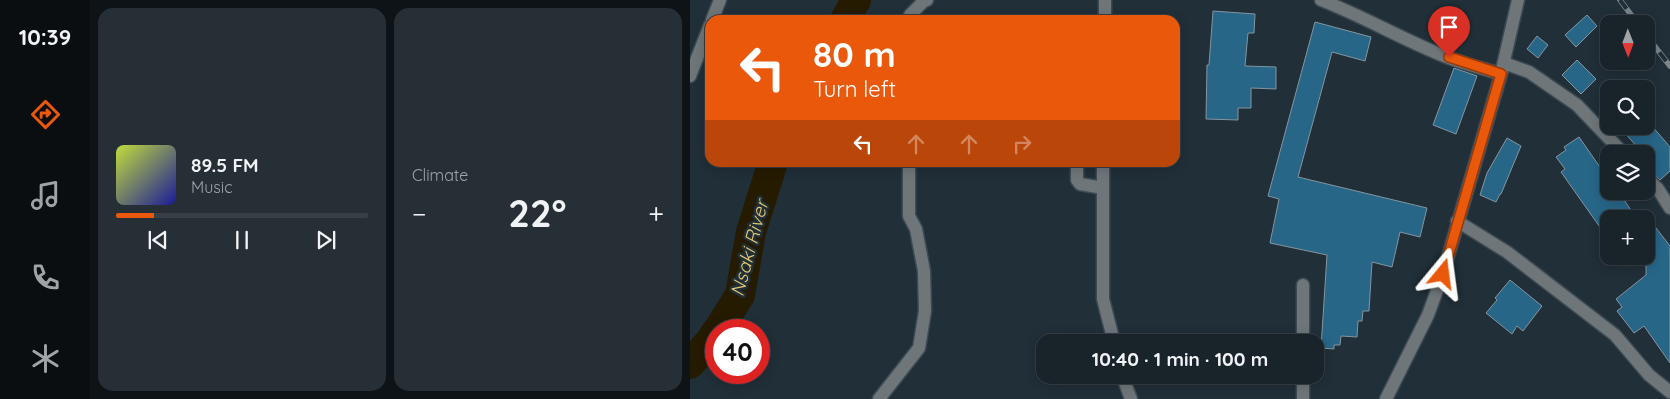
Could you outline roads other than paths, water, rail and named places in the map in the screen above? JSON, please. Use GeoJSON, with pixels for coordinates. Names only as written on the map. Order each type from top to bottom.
{"type":"FeatureCollection","features":[{"type":"Feature","properties":{"kind":"street"},"geometry":{"type":"LineString","coordinates":[[714,15],[720,0]]}},
{"type":"Feature","properties":{"kind":"street"},"geometry":{"type":"LineString","coordinates":[[910,15],[927,0]]}},
{"type":"Feature","properties":{"kind":"street"},"geometry":{"type":"LineString","coordinates":[[1105,0],[1105,15]]}},
{"type":"Feature","properties":{"kind":"street"},"geometry":{"type":"LineString","coordinates":[[1321,0],[1361,16],[1408,40],[1449,57],[1502,69],[1529,72],[1577,105],[1615,145]]}},
{"type":"Feature","properties":{"kind":"street"},"geometry":{"type":"LineString","coordinates":[[1386,399],[1428,315],[1443,274],[1502,69],[1518,0]]}},
{"type":"Feature","properties":{"kind":"street"},"geometry":{"type":"LineString","coordinates":[[690,76],[705,38]]}},
{"type":"Feature","properties":{"kind":"street"},"geometry":{"type":"LineString","coordinates":[[879,399],[919,348],[924,311],[924,271],[916,229],[909,216],[909,167]]}},
{"type":"Feature","properties":{"kind":"street"},"geometry":{"type":"LineString","coordinates":[[1076,167],[1077,180],[1080,184],[1103,188]]}},
{"type":"Feature","properties":{"kind":"street"},"geometry":{"type":"LineString","coordinates":[[1103,167],[1103,299],[1112,334]]}},
{"type":"Feature","properties":{"kind":"street"},"geometry":{"type":"LineString","coordinates":[[1655,186],[1670,208]]}},
{"type":"Feature","properties":{"kind":"street"},"geometry":{"type":"LineString","coordinates":[[1458,221],[1507,252],[1615,335],[1649,376],[1670,392]]}},
{"type":"Feature","properties":{"kind":"street"},"geometry":{"type":"LineString","coordinates":[[1303,286],[1303,334]]}},
{"type":"Feature","properties":{"kind":"street"},"geometry":{"type":"LineString","coordinates":[[1125,384],[1131,399]]}},
{"type":"Feature","properties":{"kind":"street"},"geometry":{"type":"LineString","coordinates":[[1303,384],[1303,399]]}},
{"type":"Feature","properties":{"kind":"waterway","name":"Nsaki River"},"geometry":{"type":"LineString","coordinates":[[848,15],[856,0]]}},
{"type":"Feature","properties":{"kind":"waterway","name":"Nsaki River"},"geometry":{"type":"LineString","coordinates":[[725,319],[740,295],[751,232],[771,167]]}},
{"type":"Feature","properties":{"kind":"waterway","name":"Nsaki River"},"geometry":{"type":"LineString","coordinates":[[690,364],[705,347]]}},
{"type":"Feature","properties":{"kind":"railway"},"geometry":{"type":"LineString","coordinates":[[1620,0],[1631,15]]}},
{"type":"Feature","properties":{"kind":"railway"},"geometry":{"type":"LineString","coordinates":[[1655,47],[1670,66]]}}]}
